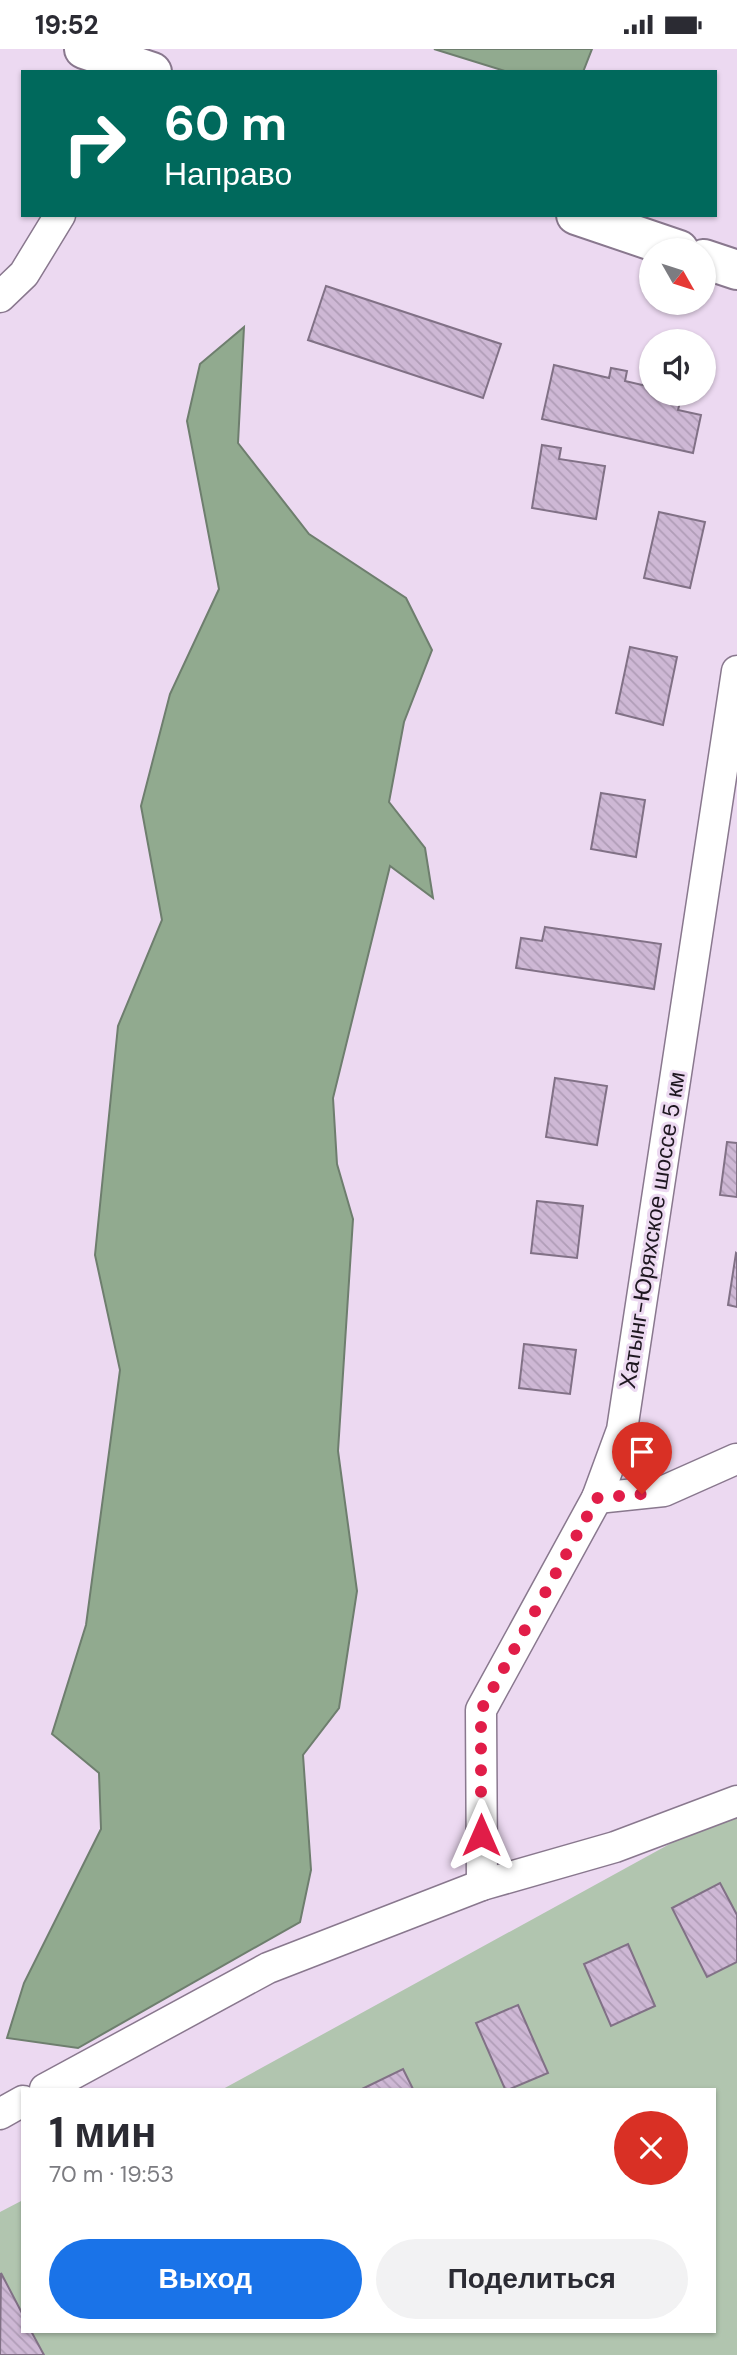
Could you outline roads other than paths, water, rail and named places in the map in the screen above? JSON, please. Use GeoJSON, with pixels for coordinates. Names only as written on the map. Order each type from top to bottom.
{"type":"FeatureCollection","features":[{"type":"Feature","properties":{"kind":"main road"},"geometry":{"type":"LineString","coordinates":[[84,49],[138,70]]}},
{"type":"Feature","properties":{"kind":"main road"},"geometry":{"type":"LineString","coordinates":[[582,217],[644,238]]}},
{"type":"Feature","properties":{"kind":"main road"},"geometry":{"type":"LineString","coordinates":[[716,262],[737,270]]}},
{"type":"Feature","properties":{"kind":"street"},"geometry":{"type":"LineString","coordinates":[[0,297],[24,274],[59,217]]}},
{"type":"Feature","properties":{"kind":"street","name":"Хатынг-Юряхское шоссе 5 км"},"geometry":{"type":"LineString","coordinates":[[482,1885],[481,1710],[597,1498],[622,1430],[737,671]]}},
{"type":"Feature","properties":{"kind":"street"},"geometry":{"type":"LineString","coordinates":[[597,1498],[664,1491],[737,1462]]}},
{"type":"Feature","properties":{"kind":"street"},"geometry":{"type":"LineString","coordinates":[[47,2088],[268,1968],[482,1885],[615,1847],[737,1801]]}},
{"type":"Feature","properties":{"kind":"street"},"geometry":{"type":"LineString","coordinates":[[0,2114],[21,2102]]}}]}
